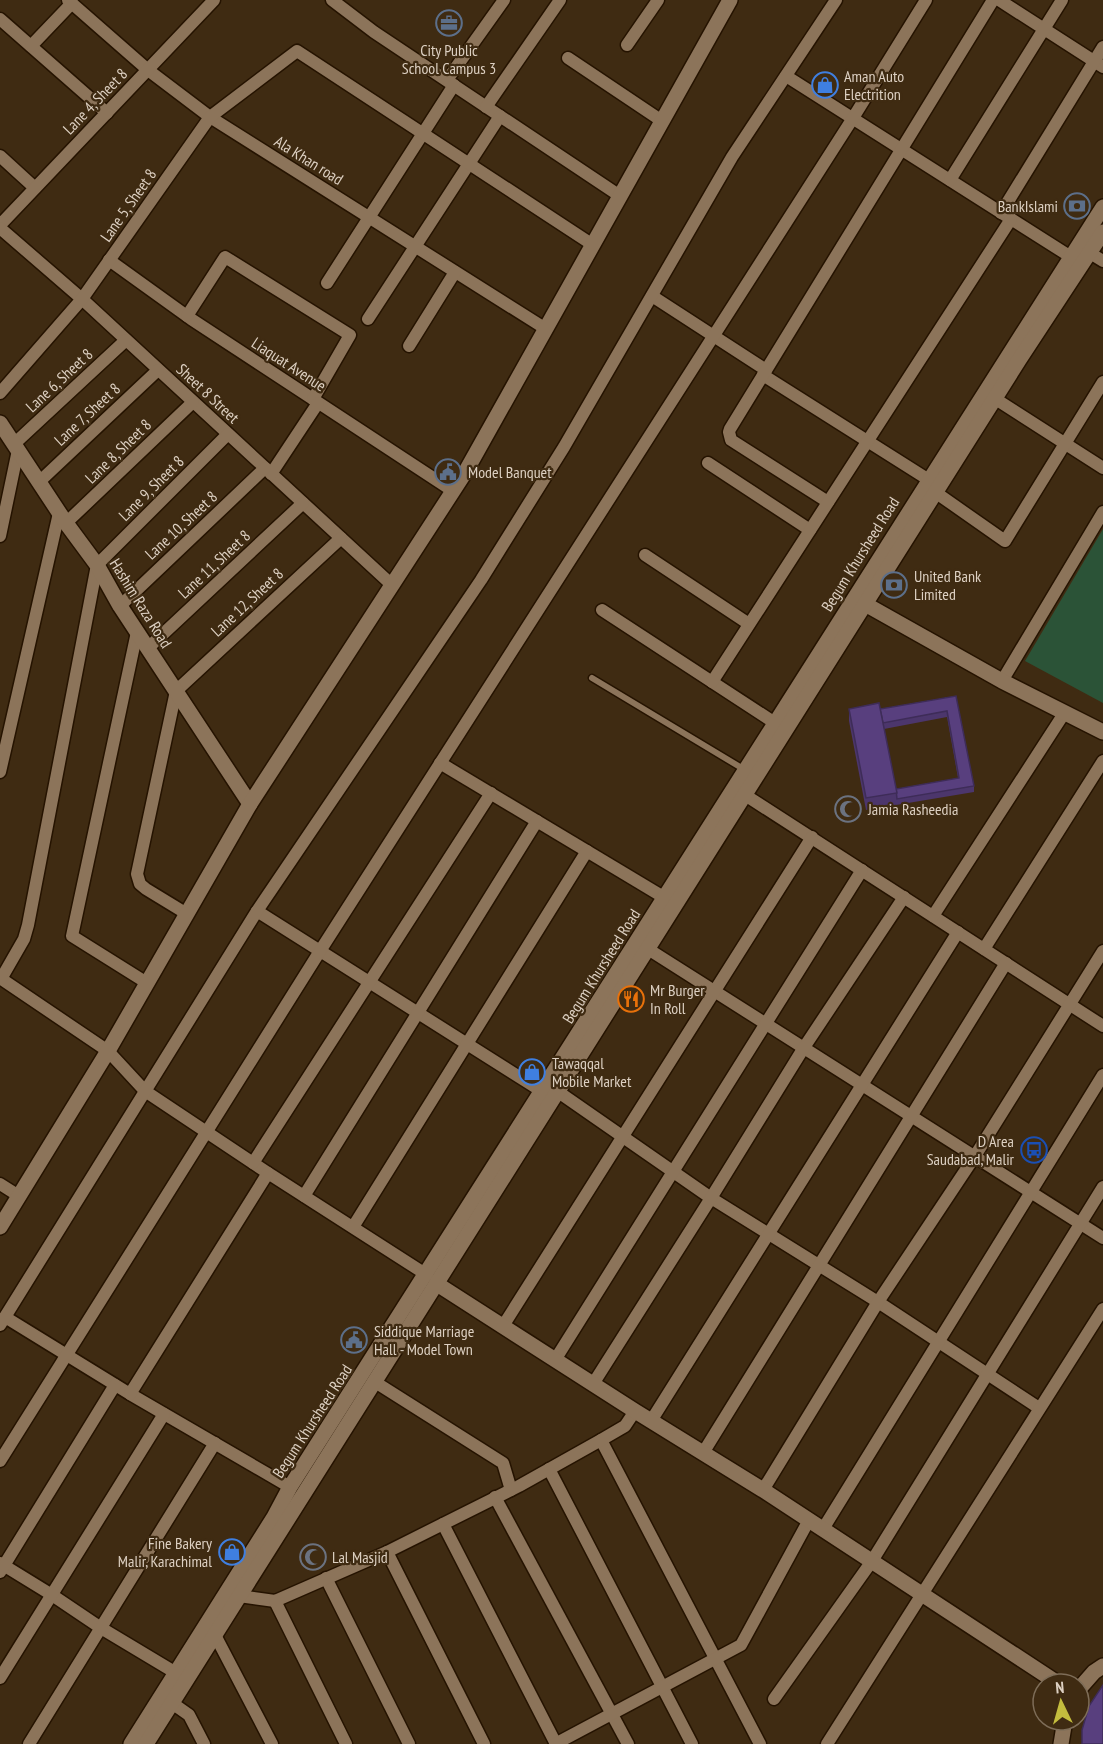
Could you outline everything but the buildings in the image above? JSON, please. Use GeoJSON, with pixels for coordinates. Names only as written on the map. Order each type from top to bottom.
{"type":"FeatureCollection","features":[{"type":"Feature","properties":{"kind":"main road"},"geometry":{"type":"LineString","coordinates":[[0,1227],[108,1051],[250,804],[453,491],[730,0]]}},
{"type":"Feature","properties":{"kind":"main road","name":"Begum Khursheed Road"},"geometry":{"type":"LineString","coordinates":[[131,1744],[274,1517],[290,1487],[432,1279],[596,1018],[665,898],[865,604],[932,486],[1103,207]]}},
{"type":"Feature","properties":{"kind":"main road","name":"Begum Khursheed Road"},"geometry":{"type":"LineString","coordinates":[[596,1018],[648,949],[745,795],[751,773],[775,723],[1103,232]]}},
{"type":"Feature","properties":{"kind":"main road","name":"Hashim Raza Road"},"geometry":{"type":"LineString","coordinates":[[0,423],[97,566],[120,606],[250,804]]}},
{"type":"Feature","properties":{"kind":"main road"},"geometry":{"type":"LineString","coordinates":[[865,604],[1002,681],[1103,732]]}},
{"type":"Feature","properties":{"kind":"main road"},"geometry":{"type":"LineString","coordinates":[[432,1279],[635,1412],[763,1490],[1041,1672]]}},
{"type":"Feature","properties":{"kind":"main road","name":"Begum Khursheed Road"},"geometry":{"type":"LineString","coordinates":[[146,1744],[375,1382],[432,1279]]}},
{"type":"Feature","properties":{"kind":"main road"},"geometry":{"type":"LineString","coordinates":[[1091,1675],[1103,1666]]}},
{"type":"Feature","properties":{"kind":"street","name":"Lane 4, Sheet 8"},"geometry":{"type":"LineString","coordinates":[[0,227],[214,0]]}},
{"type":"Feature","properties":{"kind":"street"},"geometry":{"type":"LineString","coordinates":[[332,0],[374,32],[620,196]]}},
{"type":"Feature","properties":{"kind":"street"},"geometry":{"type":"LineString","coordinates":[[327,283],[423,134],[451,83],[504,0]]}},
{"type":"Feature","properties":{"kind":"street"},"geometry":{"type":"LineString","coordinates":[[486,107],[560,0]]}},
{"type":"Feature","properties":{"kind":"street"},"geometry":{"type":"LineString","coordinates":[[627,45],[658,0]]}},
{"type":"Feature","properties":{"kind":"street"},"geometry":{"type":"LineString","coordinates":[[290,1487],[66,1355],[2,1321],[257,911],[481,580],[564,447],[732,157],[836,0]]}},
{"type":"Feature","properties":{"kind":"street"},"geometry":{"type":"LineString","coordinates":[[0,1461],[320,951],[853,118],[926,0]]}},
{"type":"Feature","properties":{"kind":"street"},"geometry":{"type":"LineString","coordinates":[[828,502],[731,440],[730,429],[993,0]]}},
{"type":"Feature","properties":{"kind":"street"},"geometry":{"type":"LineString","coordinates":[[999,0],[1099,64]]}},
{"type":"Feature","properties":{"kind":"street"},"geometry":{"type":"LineString","coordinates":[[950,180],[1062,0]]}},
{"type":"Feature","properties":{"kind":"street","name":"Ala Khan road"},"geometry":{"type":"LineString","coordinates":[[70,2],[148,70],[210,117],[546,329]]}},
{"type":"Feature","properties":{"kind":"street"},"geometry":{"type":"LineString","coordinates":[[31,46],[70,2]]}},
{"type":"Feature","properties":{"kind":"street"},"geometry":{"type":"LineString","coordinates":[[0,18],[107,113]]}},
{"type":"Feature","properties":{"kind":"street"},"geometry":{"type":"LineString","coordinates":[[712,682],[868,441],[1099,64],[1103,47]]}},
{"type":"Feature","properties":{"kind":"street","name":"Lane 5, Sheet 8"},"geometry":{"type":"LineString","coordinates":[[0,393],[82,299],[210,117],[297,51],[423,134]]}},
{"type":"Feature","properties":{"kind":"street"},"geometry":{"type":"LineString","coordinates":[[568,58],[662,121]]}},
{"type":"Feature","properties":{"kind":"street"},"geometry":{"type":"LineString","coordinates":[[786,76],[1071,257]]}},
{"type":"Feature","properties":{"kind":"street"},"geometry":{"type":"LineString","coordinates":[[368,319],[500,116]]}},
{"type":"Feature","properties":{"kind":"street"},"geometry":{"type":"LineString","coordinates":[[423,134],[593,244]]}},
{"type":"Feature","properties":{"kind":"street"},"geometry":{"type":"LineString","coordinates":[[0,156],[35,188]]}},
{"type":"Feature","properties":{"kind":"street","name":"Sheet 8 Street"},"geometry":{"type":"LineString","coordinates":[[0,227],[82,299],[392,585]]}},
{"type":"Feature","properties":{"kind":"street"},"geometry":{"type":"LineString","coordinates":[[1090,253],[1103,261]]}},
{"type":"Feature","properties":{"kind":"street","name":"Lane 10, Sheet 8"},"geometry":{"type":"LineString","coordinates":[[120,606],[268,471],[316,401],[350,335],[225,257],[187,316]]}},
{"type":"Feature","properties":{"kind":"street","name":"Liaquat Avenue"},"geometry":{"type":"LineString","coordinates":[[109,260],[187,316],[453,491]]}},
{"type":"Feature","properties":{"kind":"street"},"geometry":{"type":"LineString","coordinates":[[409,346],[455,272]]}},
{"type":"Feature","properties":{"kind":"street"},"geometry":{"type":"LineString","coordinates":[[652,296],[714,335],[764,372],[868,441],[1005,541],[1103,382]]}},
{"type":"Feature","properties":{"kind":"street","name":"Lane 6, Sheet 8"},"geometry":{"type":"LineString","coordinates":[[16,447],[126,340]]}},
{"type":"Feature","properties":{"kind":"street","name":"Lane 7, Sheet 8"},"geometry":{"type":"LineString","coordinates":[[39,482],[158,370]]}},
{"type":"Feature","properties":{"kind":"street"},"geometry":{"type":"LineString","coordinates":[[994,398],[1103,468]]}},
{"type":"Feature","properties":{"kind":"street","name":"Lane 8, Sheet 8"},"geometry":{"type":"LineString","coordinates":[[63,518],[193,402]]}},
{"type":"Feature","properties":{"kind":"street","name":"Lane 9, Sheet 8"},"geometry":{"type":"LineString","coordinates":[[97,566],[228,434]]}},
{"type":"Feature","properties":{"kind":"street"},"geometry":{"type":"LineString","coordinates":[[0,536],[16,447]]}},
{"type":"Feature","properties":{"kind":"street"},"geometry":{"type":"LineString","coordinates":[[708,463],[810,530]]}},
{"type":"Feature","properties":{"kind":"street","name":"Lane 11, Sheet 8"},"geometry":{"type":"LineString","coordinates":[[148,648],[303,503]]}},
{"type":"Feature","properties":{"kind":"street"},"geometry":{"type":"LineString","coordinates":[[1002,681],[1103,512]]}},
{"type":"Feature","properties":{"kind":"street"},"geometry":{"type":"LineString","coordinates":[[0,772],[63,518]]}},
{"type":"Feature","properties":{"kind":"street","name":"Lane 12, Sheet 8"},"geometry":{"type":"LineString","coordinates":[[176,691],[341,538]]}},
{"type":"Feature","properties":{"kind":"street"},"geometry":{"type":"LineString","coordinates":[[645,555],[749,624]]}},
{"type":"Feature","properties":{"kind":"street"},"geometry":{"type":"LineString","coordinates":[[97,566],[28,925],[24,939],[0,978],[108,1051],[145,1091],[432,1279]]}},
{"type":"Feature","properties":{"kind":"street"},"geometry":{"type":"LineString","coordinates":[[602,610],[775,723]]}},
{"type":"Feature","properties":{"kind":"street"},"geometry":{"type":"LineString","coordinates":[[137,632],[72,936],[147,983]]}},
{"type":"Feature","properties":{"kind":"street"},"geometry":{"type":"LineString","coordinates":[[176,691],[137,874],[140,884],[146,889],[187,914]]}},
{"type":"Feature","properties":{"kind":"street"},"geometry":{"type":"LineString","coordinates":[[933,916],[1065,712]]}},
{"type":"Feature","properties":{"kind":"street"},"geometry":{"type":"LineString","coordinates":[[984,949],[1103,761]]}},
{"type":"Feature","properties":{"kind":"street"},"geometry":{"type":"LineString","coordinates":[[440,763],[665,898]]}},
{"type":"Feature","properties":{"kind":"street"},"geometry":{"type":"LineString","coordinates":[[253,1163],[490,793]]}},
{"type":"Feature","properties":{"kind":"street"},"geometry":{"type":"LineString","coordinates":[[745,795],[1103,1026]]}},
{"type":"Feature","properties":{"kind":"street"},"geometry":{"type":"LineString","coordinates":[[304,1196],[537,821]]}},
{"type":"Feature","properties":{"kind":"street"},"geometry":{"type":"LineString","coordinates":[[503,1326],[812,837]]}},
{"type":"Feature","properties":{"kind":"street"},"geometry":{"type":"LineString","coordinates":[[353,1227],[587,851]]}},
{"type":"Feature","properties":{"kind":"street"},"geometry":{"type":"LineString","coordinates":[[555,1360],[862,870]]}},
{"type":"Feature","properties":{"kind":"street"},"geometry":{"type":"LineString","coordinates":[[592,1384],[711,1198],[802,1049],[904,897]]}},
{"type":"Feature","properties":{"kind":"street"},"geometry":{"type":"LineString","coordinates":[[257,911],[467,1044],[623,1137],[711,1198],[878,1302],[1039,1408]]}},
{"type":"Feature","properties":{"kind":"street"},"geometry":{"type":"LineString","coordinates":[[651,1421],[958,932]]}},
{"type":"Feature","properties":{"kind":"street"},"geometry":{"type":"LineString","coordinates":[[648,949],[802,1049],[1103,1238]]}},
{"type":"Feature","properties":{"kind":"street"},"geometry":{"type":"LineString","coordinates":[[763,1490],[878,1302],[975,1156],[1103,951]]}},
{"type":"Feature","properties":{"kind":"street"},"geometry":{"type":"LineString","coordinates":[[703,1453],[1005,963]]}},
{"type":"Feature","properties":{"kind":"street"},"geometry":{"type":"LineString","coordinates":[[823,1529],[1103,1076]]}},
{"type":"Feature","properties":{"kind":"street"},"geometry":{"type":"LineString","coordinates":[[130,1394],[268,1173]]}},
{"type":"Feature","properties":{"kind":"street"},"geometry":{"type":"LineString","coordinates":[[0,1184],[20,1196]]}},
{"type":"Feature","properties":{"kind":"street"},"geometry":{"type":"LineString","coordinates":[[774,1699],[872,1561],[1103,1187]]}},
{"type":"Feature","properties":{"kind":"street"},"geometry":{"type":"LineString","coordinates":[[827,1744],[1103,1309]]}},
{"type":"Feature","properties":{"kind":"street"},"geometry":{"type":"LineString","coordinates":[[375,1382],[503,1463],[511,1490]]}},
{"type":"Feature","properties":{"kind":"street"},"geometry":{"type":"LineString","coordinates":[[115,1385],[1,1566],[52,1594],[101,1628],[176,1673]]}},
{"type":"Feature","properties":{"kind":"street"},"geometry":{"type":"LineString","coordinates":[[239,1596],[275,1600],[387,1552],[511,1490],[601,1440],[625,1426],[635,1412]]}},
{"type":"Feature","properties":{"kind":"street"},"geometry":{"type":"LineString","coordinates":[[0,1678],[164,1414]]}},
{"type":"Feature","properties":{"kind":"street"},"geometry":{"type":"LineString","coordinates":[[601,1440],[760,1744]]}},
{"type":"Feature","properties":{"kind":"street"},"geometry":{"type":"LineString","coordinates":[[29,1744],[215,1443]]}},
{"type":"Feature","properties":{"kind":"street"},"geometry":{"type":"LineString","coordinates":[[549,1469],[692,1744]]}},
{"type":"Feature","properties":{"kind":"street"},"geometry":{"type":"LineString","coordinates":[[495,1497],[628,1744]]}},
{"type":"Feature","properties":{"kind":"street"},"geometry":{"type":"LineString","coordinates":[[443,1524],[556,1744],[741,1646],[809,1520]]}},
{"type":"Feature","properties":{"kind":"street"},"geometry":{"type":"LineString","coordinates":[[387,1552],[484,1744]]}},
{"type":"Feature","properties":{"kind":"street"},"geometry":{"type":"LineString","coordinates":[[326,1578],[409,1744]]}},
{"type":"Feature","properties":{"kind":"street"},"geometry":{"type":"LineString","coordinates":[[275,1600],[346,1744]]}},
{"type":"Feature","properties":{"kind":"street"},"geometry":{"type":"LineString","coordinates":[[215,1635],[272,1744]]}},
{"type":"Feature","properties":{"kind":"street"},"geometry":{"type":"LineString","coordinates":[[172,1703],[189,1715],[204,1744]]}},
{"type":"Feature","properties":{"kind":"lane"},"geometry":{"type":"LineString","coordinates":[[592,678],[751,773]]}},
{"type":"Feature","properties":{"kind":"green space"},"geometry":{"type":"Polygon","coordinates":[[[1103,529],[1103,703],[1025,661],[1103,529]]]}},
{"type":"Feature","properties":{"kind":"place","name":"City Public School Campus 3"},"geometry":{"type":"Point","coordinates":[449,23]}},
{"type":"Feature","properties":{"kind":"place","name":"Aman Auto Electrition"},"geometry":{"type":"Point","coordinates":[825,85]}},
{"type":"Feature","properties":{"kind":"place","name":"BankIslami"},"geometry":{"type":"Point","coordinates":[1077,206]}},
{"type":"Feature","properties":{"kind":"place","name":"Model Banquet"},"geometry":{"type":"Point","coordinates":[448,472]}},
{"type":"Feature","properties":{"kind":"place","name":"United Bank Limited"},"geometry":{"type":"Point","coordinates":[894,585]}},
{"type":"Feature","properties":{"kind":"place","name":"Jamia Rasheedia"},"geometry":{"type":"Point","coordinates":[848,809]}},
{"type":"Feature","properties":{"kind":"place","name":"Mr Burger In Roll"},"geometry":{"type":"Point","coordinates":[631,999]}},
{"type":"Feature","properties":{"kind":"place","name":"Tawaqqal Mobile Market"},"geometry":{"type":"Point","coordinates":[532,1072]}},
{"type":"Feature","properties":{"kind":"place","name":"D Area Saudabad, Malir"},"geometry":{"type":"Point","coordinates":[1034,1150]}},
{"type":"Feature","properties":{"kind":"place","name":"Siddique Marriage Hall - Model Town"},"geometry":{"type":"Point","coordinates":[354,1340]}},
{"type":"Feature","properties":{"kind":"place","name":"Fine Bakery Malir, Karachimal"},"geometry":{"type":"Point","coordinates":[232,1552]}},
{"type":"Feature","properties":{"kind":"place","name":"Lal Masjid"},"geometry":{"type":"Point","coordinates":[313,1557]}}]}
